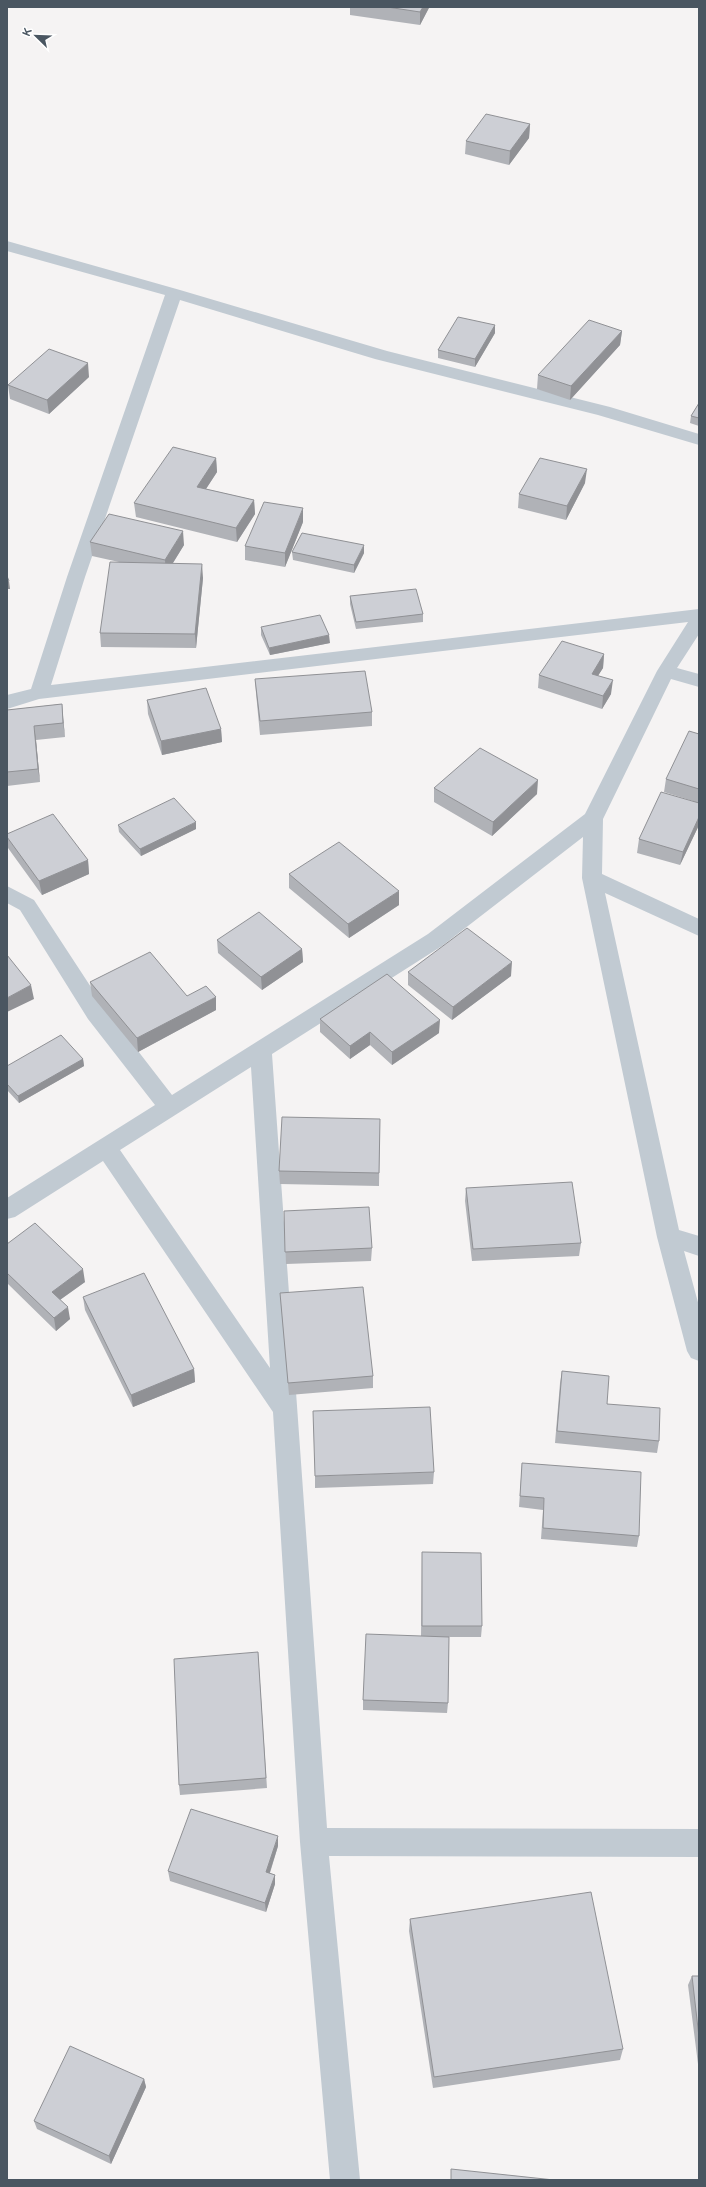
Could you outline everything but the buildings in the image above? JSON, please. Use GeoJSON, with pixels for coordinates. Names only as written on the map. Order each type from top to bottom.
{"type":"FeatureCollection","features":[{"type":"Feature","properties":{"kind":"street"},"geometry":{"type":"LineString","coordinates":[[7,246],[174,293],[382,355],[604,411],[699,440]]}},
{"type":"Feature","properties":{"kind":"street"},"geometry":{"type":"LineString","coordinates":[[39,693],[76,577],[174,293]]}},
{"type":"Feature","properties":{"kind":"street"},"geometry":{"type":"LineString","coordinates":[[7,702],[39,693],[699,615]]}},
{"type":"Feature","properties":{"kind":"street"},"geometry":{"type":"LineString","coordinates":[[699,619],[666,670],[593,819],[592,878],[669,1237],[699,1351]]}},
{"type":"Feature","properties":{"kind":"street"},"geometry":{"type":"LineString","coordinates":[[666,670],[699,681]]}},
{"type":"Feature","properties":{"kind":"street"},"geometry":{"type":"LineString","coordinates":[[10,1207],[108,1148],[435,940],[593,819]]}},
{"type":"Feature","properties":{"kind":"street"},"geometry":{"type":"LineString","coordinates":[[592,878],[699,928]]}},
{"type":"Feature","properties":{"kind":"street"},"geometry":{"type":"LineString","coordinates":[[7,894],[27,905],[96,1013],[170,1108]]}},
{"type":"Feature","properties":{"kind":"street"},"geometry":{"type":"LineString","coordinates":[[261,1050],[314,1842],[345,2180]]}},
{"type":"Feature","properties":{"kind":"street"},"geometry":{"type":"LineString","coordinates":[[108,1148],[286,1412]]}},
{"type":"Feature","properties":{"kind":"street"},"geometry":{"type":"LineString","coordinates":[[669,1237],[699,1246]]}},
{"type":"Feature","properties":{"kind":"street"},"geometry":{"type":"LineString","coordinates":[[314,1842],[699,1843]]}}]}
